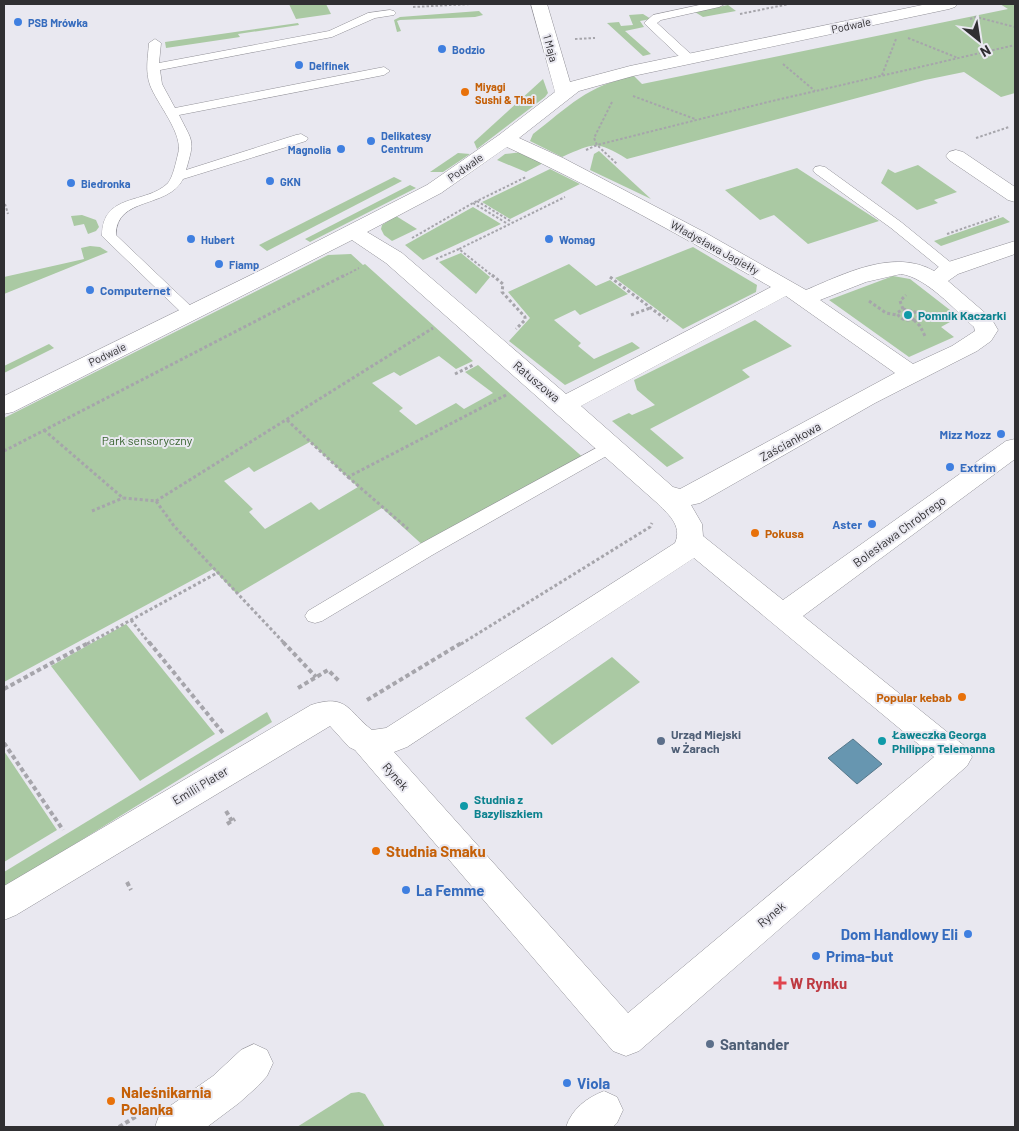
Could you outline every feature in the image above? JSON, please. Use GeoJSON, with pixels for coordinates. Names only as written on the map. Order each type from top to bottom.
{"type":"FeatureCollection","features":[{"type":"Feature","properties":{"kind":"street","name":"1 Maja"},"geometry":{"type":"LineString","coordinates":[[539,4],[564,93]]}},
{"type":"Feature","properties":{"kind":"street","name":"Podwale"},"geometry":{"type":"LineString","coordinates":[[4,406],[353,232],[434,189],[506,139],[564,93],[582,83],[902,8],[949,4]]}},
{"type":"Feature","properties":{"kind":"street","name":"Władysława Jagiełły"},"geometry":{"type":"LineString","coordinates":[[506,139],[556,162],[697,236],[796,292],[912,374]]}},
{"type":"Feature","properties":{"kind":"street"},"geometry":{"type":"LineString","coordinates":[[956,156],[1015,196]]}},
{"type":"Feature","properties":{"kind":"street","name":"Ratuszowa"},"geometry":{"type":"LineString","coordinates":[[353,232],[388,252],[665,495],[686,518],[691,532],[687,545]]}},
{"type":"Feature","properties":{"kind":"street"},"geometry":{"type":"LineString","coordinates":[[564,405],[796,292],[889,269],[912,269],[942,276],[1015,247]]}},
{"type":"Feature","properties":{"kind":"street","name":"Zaściankowa"},"geometry":{"type":"LineString","coordinates":[[665,495],[680,498],[691,496],[983,337],[987,330],[983,322],[942,276]]}},
{"type":"Feature","properties":{"kind":"street","name":"Bolesława Chrobrego"},"geometry":{"type":"LineString","coordinates":[[783,615],[1015,447]]}},
{"type":"Feature","properties":{"kind":"street"},"geometry":{"type":"LineString","coordinates":[[381,740],[687,545]]}},
{"type":"Feature","properties":{"kind":"street","name":"Rynek"},"geometry":{"type":"LineString","coordinates":[[381,740],[626,1038],[956,757],[783,615],[687,545]]}},
{"type":"Feature","properties":{"kind":"street","name":"Emilii Plater"},"geometry":{"type":"LineString","coordinates":[[4,904],[322,714],[331,711],[339,714],[356,736],[381,740]]}},
{"type":"Feature","properties":{"kind":"street"},"geometry":{"type":"LineString","coordinates":[[174,1127],[213,1100],[240,1078],[254,1063]]}},
{"type":"Feature","properties":{"kind":"lane"},"geometry":{"type":"LineString","coordinates":[[689,59],[650,23],[657,17],[719,4]]}},
{"type":"Feature","properties":{"kind":"lane"},"geometry":{"type":"LineString","coordinates":[[153,68],[332,34],[372,15],[390,13]]}},
{"type":"Feature","properties":{"kind":"lane"},"geometry":{"type":"LineString","coordinates":[[155,44],[153,68],[156,84],[186,142],[187,148],[174,183],[167,189],[128,205],[119,211],[111,223],[108,233],[116,243],[190,313]]}},
{"type":"Feature","properties":{"kind":"lane"},"geometry":{"type":"LineString","coordinates":[[171,113],[384,72]]}},
{"type":"Feature","properties":{"kind":"lane"},"geometry":{"type":"LineString","coordinates":[[177,177],[301,138]]}},
{"type":"Feature","properties":{"kind":"lane"},"geometry":{"type":"LineString","coordinates":[[820,170],[896,225],[942,276]]}},
{"type":"Feature","properties":{"kind":"lane"},"geometry":{"type":"LineString","coordinates":[[315,616],[427,548],[611,446]]}},
{"type":"Feature","properties":{"kind":"path"},"geometry":{"type":"LineString","coordinates":[[411,7],[470,4]]}},
{"type":"Feature","properties":{"kind":"path"},"geometry":{"type":"LineString","coordinates":[[976,17],[1015,27]]}},
{"type":"Feature","properties":{"kind":"path"},"geometry":{"type":"LineString","coordinates":[[882,76],[898,34]]}},
{"type":"Feature","properties":{"kind":"path"},"geometry":{"type":"LineString","coordinates":[[907,37],[960,58]]}},
{"type":"Feature","properties":{"kind":"path"},"geometry":{"type":"LineString","coordinates":[[572,39],[594,38]]}},
{"type":"Feature","properties":{"kind":"path"},"geometry":{"type":"LineString","coordinates":[[408,240],[473,203],[556,162],[597,145],[815,91],[1015,45]]}},
{"type":"Feature","properties":{"kind":"path"},"geometry":{"type":"LineString","coordinates":[[782,63],[815,91]]}},
{"type":"Feature","properties":{"kind":"path"},"geometry":{"type":"LineString","coordinates":[[626,93],[697,120]]}},
{"type":"Feature","properties":{"kind":"path"},"geometry":{"type":"LineString","coordinates":[[597,145],[594,138],[614,98]]}},
{"type":"Feature","properties":{"kind":"path"},"geometry":{"type":"LineString","coordinates":[[436,259],[568,196]]}},
{"type":"Feature","properties":{"kind":"path"},"geometry":{"type":"LineString","coordinates":[[477,201],[512,222]]}},
{"type":"Feature","properties":{"kind":"path"},"geometry":{"type":"LineString","coordinates":[[473,203],[508,224]]}},
{"type":"Feature","properties":{"kind":"path"},"geometry":{"type":"LineString","coordinates":[[5,204],[8,214]]}},
{"type":"Feature","properties":{"kind":"path"},"geometry":{"type":"LineString","coordinates":[[459,249],[503,284],[502,292],[525,317],[514,332]]}},
{"type":"Feature","properties":{"kind":"path"},"geometry":{"type":"LineString","coordinates":[[4,451],[365,264]]}},
{"type":"Feature","properties":{"kind":"path"},"geometry":{"type":"LineString","coordinates":[[610,277],[670,322]]}},
{"type":"Feature","properties":{"kind":"path"},"geometry":{"type":"LineString","coordinates":[[866,300],[886,313],[897,315],[904,320],[914,320],[920,326],[926,339]]}},
{"type":"Feature","properties":{"kind":"path"},"geometry":{"type":"LineString","coordinates":[[630,315],[650,307]]}},
{"type":"Feature","properties":{"kind":"path"},"geometry":{"type":"LineString","coordinates":[[897,315],[900,310],[909,309],[918,316],[914,320]]}},
{"type":"Feature","properties":{"kind":"path"},"geometry":{"type":"LineString","coordinates":[[92,511],[123,498],[156,501],[436,326]]}},
{"type":"Feature","properties":{"kind":"path"},"geometry":{"type":"LineString","coordinates":[[455,374],[476,363]]}},
{"type":"Feature","properties":{"kind":"path"},"geometry":{"type":"LineString","coordinates":[[348,477],[509,393]]}},
{"type":"Feature","properties":{"kind":"path"},"geometry":{"type":"LineString","coordinates":[[286,420],[422,541],[427,548]]}},
{"type":"Feature","properties":{"kind":"path"},"geometry":{"type":"LineString","coordinates":[[44,430],[123,498]]}},
{"type":"Feature","properties":{"kind":"path"},"geometry":{"type":"LineString","coordinates":[[156,501],[174,526],[316,677],[328,670],[341,684]]}},
{"type":"Feature","properties":{"kind":"path"},"geometry":{"type":"LineString","coordinates":[[363,700],[378,695],[650,527],[653,521],[651,517]]}},
{"type":"Feature","properties":{"kind":"path"},"geometry":{"type":"LineString","coordinates":[[4,689],[217,573]]}},
{"type":"Feature","properties":{"kind":"path"},"geometry":{"type":"LineString","coordinates":[[131,620],[224,733]]}},
{"type":"Feature","properties":{"kind":"path"},"geometry":{"type":"LineString","coordinates":[[4,743],[63,831]]}},
{"type":"Feature","properties":{"kind":"path"},"geometry":{"type":"LineString","coordinates":[[227,824],[235,819]]}},
{"type":"Feature","properties":{"kind":"path"},"geometry":{"type":"LineString","coordinates":[[126,882],[131,890]]}},
{"type":"Feature","properties":{"kind":"green space"},"geometry":{"type":"Polygon","coordinates":[[[289,4],[326,4],[331,14],[296,19],[289,4]]]}},
{"type":"Feature","properties":{"kind":"green space"},"geometry":{"type":"Polygon","coordinates":[[[1000,4],[1015,4],[1015,93],[1001,97],[964,72],[925,80],[627,159],[601,146],[589,146],[562,157],[530,141],[533,134],[579,98],[618,80],[634,76],[642,84],[1008,9],[1000,4]]]}},
{"type":"Feature","properties":{"kind":"green space"},"geometry":{"type":"Polygon","coordinates":[[[728,5],[736,11],[703,17],[695,12],[728,5]]]}},
{"type":"Feature","properties":{"kind":"green space"},"geometry":{"type":"Polygon","coordinates":[[[479,11],[483,15],[475,17],[400,20],[397,21],[401,31],[397,32],[394,20],[400,17],[479,11]]]}},
{"type":"Feature","properties":{"kind":"green space"},"geometry":{"type":"Polygon","coordinates":[[[643,14],[651,19],[640,21],[644,27],[625,31],[651,54],[643,56],[607,23],[619,22],[621,26],[633,25],[629,15],[643,14]]]}},
{"type":"Feature","properties":{"kind":"green space"},"geometry":{"type":"Polygon","coordinates":[[[298,23],[299,25],[238,34],[240,37],[166,48],[165,42],[298,23]]]}},
{"type":"Feature","properties":{"kind":"green space"},"geometry":{"type":"Polygon","coordinates":[[[543,79],[548,93],[545,97],[477,149],[474,142],[543,79]]]}},
{"type":"Feature","properties":{"kind":"green space"},"geometry":{"type":"Polygon","coordinates":[[[599,151],[651,199],[590,170],[594,154],[599,151]]]}},
{"type":"Feature","properties":{"kind":"green space"},"geometry":{"type":"Polygon","coordinates":[[[522,152],[547,161],[526,172],[497,160],[505,154],[522,152]]]}},
{"type":"Feature","properties":{"kind":"green space"},"geometry":{"type":"Polygon","coordinates":[[[458,153],[470,154],[443,172],[430,172],[458,153]]]}},
{"type":"Feature","properties":{"kind":"green space"},"geometry":{"type":"Polygon","coordinates":[[[918,165],[957,192],[934,200],[938,203],[917,210],[881,183],[888,169],[895,173],[918,165]]]}},
{"type":"Feature","properties":{"kind":"green space"},"geometry":{"type":"Polygon","coordinates":[[[797,168],[879,221],[808,244],[774,215],[760,220],[725,190],[797,168]]]}},
{"type":"Feature","properties":{"kind":"green space"},"geometry":{"type":"Polygon","coordinates":[[[550,169],[580,184],[510,219],[482,202],[550,169]]]}},
{"type":"Feature","properties":{"kind":"green space"},"geometry":{"type":"Polygon","coordinates":[[[394,177],[402,181],[267,251],[259,245],[394,177]]]}},
{"type":"Feature","properties":{"kind":"green space"},"geometry":{"type":"Polygon","coordinates":[[[410,185],[416,188],[310,242],[305,239],[410,185]]]}},
{"type":"Feature","properties":{"kind":"green space"},"geometry":{"type":"Polygon","coordinates":[[[473,207],[501,224],[423,260],[405,245],[473,207]]]}},
{"type":"Feature","properties":{"kind":"green space"},"geometry":{"type":"Polygon","coordinates":[[[82,215],[96,220],[99,227],[96,231],[88,234],[84,224],[74,226],[71,216],[82,215]]]}},
{"type":"Feature","properties":{"kind":"green space"},"geometry":{"type":"Polygon","coordinates":[[[396,216],[417,229],[392,241],[384,235],[381,229],[382,225],[396,216]]]}},
{"type":"Feature","properties":{"kind":"green space"},"geometry":{"type":"Polygon","coordinates":[[[1003,217],[1010,222],[941,246],[934,241],[1003,217]]]}},
{"type":"Feature","properties":{"kind":"green space"},"geometry":{"type":"Polygon","coordinates":[[[90,246],[100,247],[108,252],[4,294],[4,277],[84,259],[81,248],[90,246]]]}},
{"type":"Feature","properties":{"kind":"green space"},"geometry":{"type":"Polygon","coordinates":[[[693,247],[757,285],[756,292],[683,329],[615,278],[693,247]]]}},
{"type":"Feature","properties":{"kind":"green space"},"geometry":{"type":"Polygon","coordinates":[[[461,253],[490,277],[476,294],[439,262],[461,253]]]}},
{"type":"Feature","properties":{"kind":"green space","name":"Park sensoryczny"},"geometry":{"type":"Polygon","coordinates":[[[351,254],[363,265],[365,264],[473,361],[456,369],[439,356],[400,376],[394,372],[372,383],[403,408],[399,411],[416,425],[456,403],[464,409],[493,393],[465,372],[478,365],[586,460],[427,549],[382,508],[237,594],[213,569],[4,682],[4,418],[328,255],[351,254]],[[310,442],[254,472],[249,467],[224,481],[253,509],[249,512],[265,529],[311,502],[319,510],[358,487],[310,442]]]}},
{"type":"Feature","properties":{"kind":"green space"},"geometry":{"type":"Polygon","coordinates":[[[569,264],[596,286],[610,280],[628,294],[580,315],[575,310],[554,320],[581,343],[578,346],[594,359],[632,342],[640,348],[565,385],[509,341],[530,318],[508,292],[569,264]]]}},
{"type":"Feature","properties":{"kind":"green space"},"geometry":{"type":"Polygon","coordinates":[[[893,276],[910,279],[959,317],[941,327],[954,337],[909,357],[829,300],[893,276]]]}},
{"type":"Feature","properties":{"kind":"green space"},"geometry":{"type":"Polygon","coordinates":[[[755,320],[792,346],[742,370],[750,377],[650,429],[684,458],[667,467],[612,421],[629,413],[632,415],[655,405],[637,390],[634,380],[755,320]]]}},
{"type":"Feature","properties":{"kind":"green space"},"geometry":{"type":"Polygon","coordinates":[[[49,344],[54,348],[4,373],[4,366],[49,344]]]}},
{"type":"Feature","properties":{"kind":"green space"},"geometry":{"type":"Polygon","coordinates":[[[126,624],[215,734],[140,781],[51,666],[126,624]]]}},
{"type":"Feature","properties":{"kind":"green space"},"geometry":{"type":"Polygon","coordinates":[[[612,657],[640,682],[552,745],[525,718],[612,657]]]}},
{"type":"Feature","properties":{"kind":"green space"},"geometry":{"type":"Polygon","coordinates":[[[267,712],[272,722],[4,888],[4,872],[267,712]]]}},
{"type":"Feature","properties":{"kind":"green space"},"geometry":{"type":"Polygon","coordinates":[[[4,751],[57,830],[4,862],[4,751]]]}},
{"type":"Feature","properties":{"kind":"green space"},"geometry":{"type":"Polygon","coordinates":[[[359,1092],[365,1094],[385,1127],[297,1127],[351,1093],[359,1092]]]}},
{"type":"Feature","properties":{"kind":"water"},"geometry":{"type":"Polygon","coordinates":[[[853,739],[882,764],[857,784],[828,758],[853,739]]]}},
{"type":"Feature","properties":{"kind":"place","name":"PSB Mrówka"},"geometry":{"type":"Point","coordinates":[18,22]}},
{"type":"Feature","properties":{"kind":"place","name":"Bodzio"},"geometry":{"type":"Point","coordinates":[442,49]}},
{"type":"Feature","properties":{"kind":"place","name":"Delfinek"},"geometry":{"type":"Point","coordinates":[299,65]}},
{"type":"Feature","properties":{"kind":"place","name":"Miyagi Sushi & Thai"},"geometry":{"type":"Point","coordinates":[465,92]}},
{"type":"Feature","properties":{"kind":"place","name":"Delikatesy Centrum"},"geometry":{"type":"Point","coordinates":[371,141]}},
{"type":"Feature","properties":{"kind":"place","name":"Magnolia"},"geometry":{"type":"Point","coordinates":[341,149]}},
{"type":"Feature","properties":{"kind":"place","name":"GKN"},"geometry":{"type":"Point","coordinates":[270,181]}},
{"type":"Feature","properties":{"kind":"place","name":"Biedronka"},"geometry":{"type":"Point","coordinates":[71,183]}},
{"type":"Feature","properties":{"kind":"place","name":"Hubert"},"geometry":{"type":"Point","coordinates":[191,239]}},
{"type":"Feature","properties":{"kind":"place","name":"Womag"},"geometry":{"type":"Point","coordinates":[549,239]}},
{"type":"Feature","properties":{"kind":"place","name":"Fiamp"},"geometry":{"type":"Point","coordinates":[219,264]}},
{"type":"Feature","properties":{"kind":"place","name":"Computernet"},"geometry":{"type":"Point","coordinates":[90,290]}},
{"type":"Feature","properties":{"kind":"place","name":"Pomnik Kaczarki"},"geometry":{"type":"Point","coordinates":[908,315]}},
{"type":"Feature","properties":{"kind":"place","name":"Mizz Mozz"},"geometry":{"type":"Point","coordinates":[1001,434]}},
{"type":"Feature","properties":{"kind":"place","name":"Extrim"},"geometry":{"type":"Point","coordinates":[950,467]}},
{"type":"Feature","properties":{"kind":"place","name":"Aster"},"geometry":{"type":"Point","coordinates":[872,524]}},
{"type":"Feature","properties":{"kind":"place","name":"Pokusa"},"geometry":{"type":"Point","coordinates":[755,533]}},
{"type":"Feature","properties":{"kind":"place","name":"Popular kebab"},"geometry":{"type":"Point","coordinates":[962,697]}},
{"type":"Feature","properties":{"kind":"place","name":"Urząd Miejski w Żarach"},"geometry":{"type":"Point","coordinates":[661,741]}},
{"type":"Feature","properties":{"kind":"place","name":"Ławeczka Georga Philippa Telemanna"},"geometry":{"type":"Point","coordinates":[882,741]}},
{"type":"Feature","properties":{"kind":"place","name":"Studnia z Bazyliszkiem"},"geometry":{"type":"Point","coordinates":[464,806]}},
{"type":"Feature","properties":{"kind":"place","name":"Studnia Smaku"},"geometry":{"type":"Point","coordinates":[376,851]}},
{"type":"Feature","properties":{"kind":"place","name":"La Femme"},"geometry":{"type":"Point","coordinates":[406,890]}},
{"type":"Feature","properties":{"kind":"place","name":"Dom Handlowy Eli"},"geometry":{"type":"Point","coordinates":[968,934]}},
{"type":"Feature","properties":{"kind":"place","name":"Prima-but"},"geometry":{"type":"Point","coordinates":[816,956]}},
{"type":"Feature","properties":{"kind":"place","name":"W Rynku"},"geometry":{"type":"Point","coordinates":[780,983]}},
{"type":"Feature","properties":{"kind":"place","name":"Santander"},"geometry":{"type":"Point","coordinates":[710,1044]}},
{"type":"Feature","properties":{"kind":"place","name":"Viola"},"geometry":{"type":"Point","coordinates":[567,1083]}},
{"type":"Feature","properties":{"kind":"place","name":"Naleśnikarnia Polanka"},"geometry":{"type":"Point","coordinates":[111,1101]}}]}
